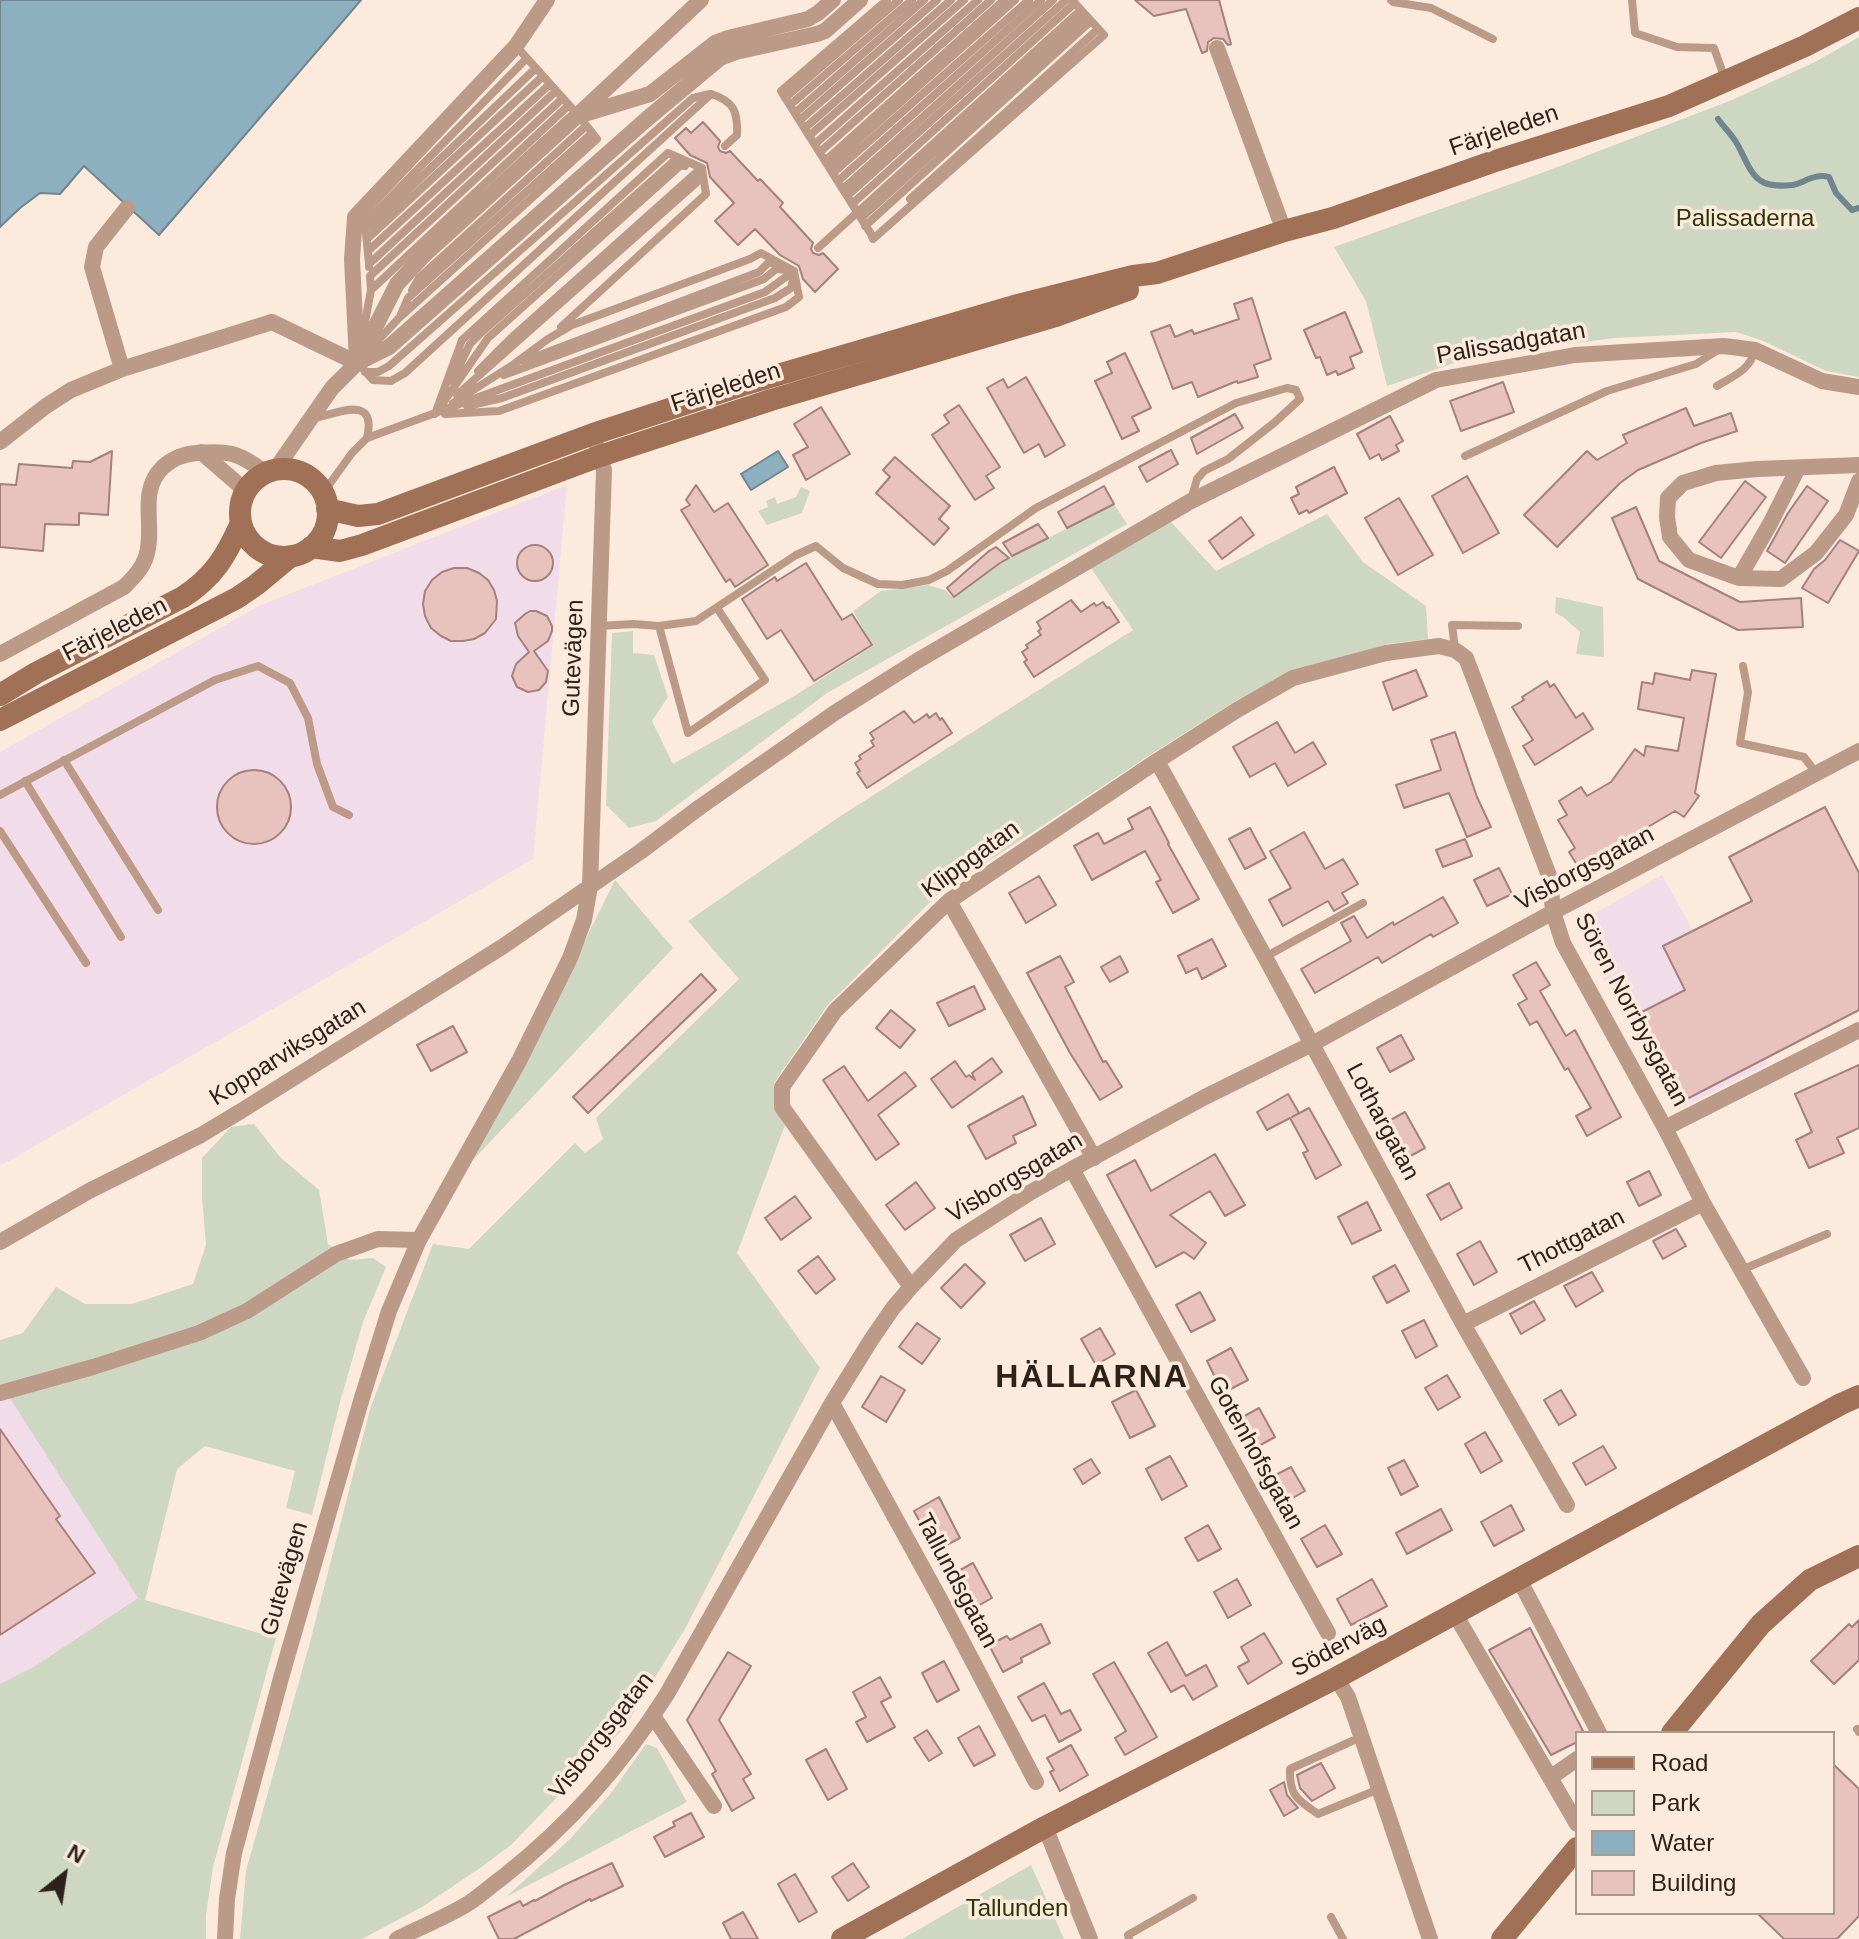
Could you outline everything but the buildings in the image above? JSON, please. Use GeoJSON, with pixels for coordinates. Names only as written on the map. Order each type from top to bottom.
{"type":"FeatureCollection","features":[{"type":"Feature","properties":{"kind":"street"},"geometry":{"type":"LineString","coordinates":[[361,367],[352,259],[355,217],[515,54],[547,0]]}},
{"type":"Feature","properties":{"kind":"street"},"geometry":{"type":"LineString","coordinates":[[361,367],[397,284],[571,107],[621,75],[701,0]]}},
{"type":"Feature","properties":{"kind":"street"},"geometry":{"type":"LineString","coordinates":[[571,107],[650,94],[715,43],[808,19],[833,0]]}},
{"type":"Feature","properties":{"kind":"street"},"geometry":{"type":"LineString","coordinates":[[271,472],[332,388],[389,347],[720,58],[825,31],[860,0]]}},
{"type":"Feature","properties":{"kind":"street","name":"Färjeleden"},"geometry":{"type":"LineString","coordinates":[[325,501],[358,516],[378,514],[593,434],[743,385],[1014,306],[1133,276],[1157,273],[1333,218],[1521,152],[1669,106],[1805,46],[1859,18]]}},
{"type":"Feature","properties":{"kind":"street"},"geometry":{"type":"LineString","coordinates":[[1217,48],[1284,231]]}},
{"type":"Feature","properties":{"kind":"street"},"geometry":{"type":"LineString","coordinates":[[122,369],[92,267],[96,247],[127,208]]}},
{"type":"Feature","properties":{"kind":"street","name":"Färjeleden"},"geometry":{"type":"LineString","coordinates":[[0,720],[237,598],[301,552],[340,551],[362,545],[600,456],[771,400],[1120,294],[1157,273]]}},
{"type":"Feature","properties":{"kind":"street"},"geometry":{"type":"LineString","coordinates":[[0,442],[71,390],[122,369],[272,322],[361,367]]}},
{"type":"Feature","properties":{"kind":"street","name":"Palissadgatan"},"geometry":{"type":"LineString","coordinates":[[590,886],[836,712],[917,661],[1191,501],[1436,380],[1575,355],[1724,346],[1755,350],[1822,381],[1859,387]]}},
{"type":"Feature","properties":{"kind":"street","name":"Gutevägen"},"geometry":{"type":"LineString","coordinates":[[225,1939],[234,1853],[272,1709],[389,1311],[419,1240],[519,1061],[570,958],[584,920],[590,886],[604,470],[593,434]]}},
{"type":"Feature","properties":{"kind":"street"},"geometry":{"type":"LineString","coordinates":[[0,654],[124,587],[139,571],[147,556],[148,499],[152,481],[177,457],[220,451],[236,454],[271,472]]}},
{"type":"Feature","properties":{"kind":"street"},"geometry":{"type":"LineString","coordinates":[[201,452],[246,491]]}},
{"type":"Feature","properties":{"kind":"street"},"geometry":{"type":"LineString","coordinates":[[1859,465],[1716,473],[1683,483],[1668,498],[1670,537],[1689,560],[1739,578],[1781,579],[1816,553],[1846,515],[1859,481]]}},
{"type":"Feature","properties":{"kind":"street"},"geometry":{"type":"LineString","coordinates":[[1739,578],[1798,468]]}},
{"type":"Feature","properties":{"kind":"street"},"geometry":{"type":"LineString","coordinates":[[292,470],[303,474],[316,484],[325,501],[324,530],[319,540],[301,552],[275,556],[260,550],[248,538],[241,523],[241,507],[246,491],[254,481],[271,472],[292,470]]}},
{"type":"Feature","properties":{"kind":"street","name":"Färjeleden"},"geometry":{"type":"LineString","coordinates":[[0,695],[201,585],[229,549],[241,523]]}},
{"type":"Feature","properties":{"kind":"street","name":"Klippgatan"},"geometry":{"type":"LineString","coordinates":[[911,1287],[782,1107],[782,1087],[835,1011],[949,901],[1237,710],[1293,678],[1386,653],[1439,646],[1455,650]]}},
{"type":"Feature","properties":{"kind":"street","name":"Sören Norrbysgatan"},"geometry":{"type":"LineString","coordinates":[[1455,650],[1466,658],[1550,878],[1553,912],[1563,943],[1703,1203],[1803,1378]]}},
{"type":"Feature","properties":{"kind":"street","name":"Visborgsgatan"},"geometry":{"type":"LineString","coordinates":[[397,1939],[468,1904],[562,1826],[608,1775],[653,1716],[871,1340],[893,1308],[956,1240],[1072,1169],[1859,751]]}},
{"type":"Feature","properties":{"kind":"street","name":"Lothargatan"},"geometry":{"type":"LineString","coordinates":[[1157,761],[1463,1324],[1567,1505]]}},
{"type":"Feature","properties":{"kind":"street","name":"Kopparviksgatan"},"geometry":{"type":"LineString","coordinates":[[0,1242],[241,1111],[502,947],[590,886]]}},
{"type":"Feature","properties":{"kind":"street"},"geometry":{"type":"LineString","coordinates":[[949,901],[1094,1158]]}},
{"type":"Feature","properties":{"kind":"street"},"geometry":{"type":"LineString","coordinates":[[1665,1128],[1859,1030]]}},
{"type":"Feature","properties":{"kind":"street","name":"Gotenhofsgatan"},"geometry":{"type":"LineString","coordinates":[[1072,1169],[1328,1633]]}},
{"type":"Feature","properties":{"kind":"street","name":"Thottgatan"},"geometry":{"type":"LineString","coordinates":[[1463,1324],[1703,1203]]}},
{"type":"Feature","properties":{"kind":"street"},"geometry":{"type":"LineString","coordinates":[[0,1393],[199,1333],[247,1311],[336,1254],[378,1239],[419,1240]]}},
{"type":"Feature","properties":{"kind":"street","name":"Söderväg"},"geometry":{"type":"LineString","coordinates":[[842,1939],[1045,1827],[1336,1678],[1859,1396]]}},
{"type":"Feature","properties":{"kind":"street","name":"Tallundsgatan"},"geometry":{"type":"LineString","coordinates":[[832,1403],[1036,1782]]}},
{"type":"Feature","properties":{"kind":"street"},"geometry":{"type":"LineString","coordinates":[[1674,1731],[1761,1624],[1810,1580],[1859,1556]]}},
{"type":"Feature","properties":{"kind":"street"},"geometry":{"type":"LineString","coordinates":[[1519,1579],[1598,1731]]}},
{"type":"Feature","properties":{"kind":"street"},"geometry":{"type":"LineString","coordinates":[[1455,1614],[1575,1821]]}},
{"type":"Feature","properties":{"kind":"street"},"geometry":{"type":"LineString","coordinates":[[1336,1678],[1348,1697],[1429,1939]]}},
{"type":"Feature","properties":{"kind":"street"},"geometry":{"type":"LineString","coordinates":[[653,1716],[714,1806]]}},
{"type":"Feature","properties":{"kind":"street"},"geometry":{"type":"LineString","coordinates":[[1550,1778],[1575,1760]]}},
{"type":"Feature","properties":{"kind":"street"},"geometry":{"type":"LineString","coordinates":[[1045,1827],[1090,1939]]}},
{"type":"Feature","properties":{"kind":"street"},"geometry":{"type":"LineString","coordinates":[[1502,1939],[1575,1850]]}},
{"type":"Feature","properties":{"kind":"lane"},"geometry":{"type":"LineString","coordinates":[[818,248],[824,159],[887,0]]}},
{"type":"Feature","properties":{"kind":"lane"},"geometry":{"type":"LineString","coordinates":[[824,159],[899,0]]}},
{"type":"Feature","properties":{"kind":"lane"},"geometry":{"type":"LineString","coordinates":[[824,159],[912,0]]}},
{"type":"Feature","properties":{"kind":"lane"},"geometry":{"type":"LineString","coordinates":[[824,159],[924,0]]}},
{"type":"Feature","properties":{"kind":"lane"},"geometry":{"type":"LineString","coordinates":[[824,159],[937,0]]}},
{"type":"Feature","properties":{"kind":"lane"},"geometry":{"type":"LineString","coordinates":[[824,159],[951,0]]}},
{"type":"Feature","properties":{"kind":"lane"},"geometry":{"type":"LineString","coordinates":[[824,159],[964,0]]}},
{"type":"Feature","properties":{"kind":"lane"},"geometry":{"type":"LineString","coordinates":[[824,159],[978,0]]}},
{"type":"Feature","properties":{"kind":"lane"},"geometry":{"type":"LineString","coordinates":[[824,159],[991,0]]}},
{"type":"Feature","properties":{"kind":"lane"},"geometry":{"type":"LineString","coordinates":[[824,159],[1004,0]]}},
{"type":"Feature","properties":{"kind":"lane"},"geometry":{"type":"LineString","coordinates":[[824,159],[1015,0]]}},
{"type":"Feature","properties":{"kind":"lane"},"geometry":{"type":"LineString","coordinates":[[824,159],[1029,0]]}},
{"type":"Feature","properties":{"kind":"lane"},"geometry":{"type":"LineString","coordinates":[[824,159],[1041,0]]}},
{"type":"Feature","properties":{"kind":"lane"},"geometry":{"type":"LineString","coordinates":[[824,159],[1053,0]]}},
{"type":"Feature","properties":{"kind":"lane"},"geometry":{"type":"LineString","coordinates":[[1391,0],[1431,8],[1493,39]]}},
{"type":"Feature","properties":{"kind":"lane"},"geometry":{"type":"LineString","coordinates":[[1632,0],[1635,33],[1677,47],[1714,48],[1726,81]]}},
{"type":"Feature","properties":{"kind":"lane"},"geometry":{"type":"LineString","coordinates":[[824,159],[1078,8]]}},
{"type":"Feature","properties":{"kind":"lane"},"geometry":{"type":"LineString","coordinates":[[824,159],[1078,8]]}},
{"type":"Feature","properties":{"kind":"lane"},"geometry":{"type":"LineString","coordinates":[[824,159],[1078,8]]}},
{"type":"Feature","properties":{"kind":"lane"},"geometry":{"type":"LineString","coordinates":[[824,159],[871,234],[1098,29],[1078,8]]}},
{"type":"Feature","properties":{"kind":"lane"},"geometry":{"type":"LineString","coordinates":[[515,54],[539,72],[597,139],[399,318],[361,367],[371,290],[365,223],[515,54]]}},
{"type":"Feature","properties":{"kind":"lane"},"geometry":{"type":"LineString","coordinates":[[366,234],[539,72]]}},
{"type":"Feature","properties":{"kind":"lane"},"geometry":{"type":"LineString","coordinates":[[361,367],[373,380],[391,381],[405,373],[711,94]]}},
{"type":"Feature","properties":{"kind":"lane"},"geometry":{"type":"LineString","coordinates":[[361,367],[378,372],[389,366],[693,98],[711,94],[723,97],[733,107],[738,121],[737,135],[725,146]]}},
{"type":"Feature","properties":{"kind":"lane"},"geometry":{"type":"LineString","coordinates":[[368,251],[571,107]]}},
{"type":"Feature","properties":{"kind":"lane"},"geometry":{"type":"LineString","coordinates":[[369,264],[571,107]]}},
{"type":"Feature","properties":{"kind":"lane"},"geometry":{"type":"LineString","coordinates":[[370,276],[571,107]]}},
{"type":"Feature","properties":{"kind":"lane"},"geometry":{"type":"LineString","coordinates":[[371,290],[571,107]]}},
{"type":"Feature","properties":{"kind":"lane"},"geometry":{"type":"LineString","coordinates":[[399,318],[408,298],[571,107]]}},
{"type":"Feature","properties":{"kind":"lane"},"geometry":{"type":"LineString","coordinates":[[435,414],[462,340],[668,153],[702,168]]}},
{"type":"Feature","properties":{"kind":"lane"},"geometry":{"type":"LineString","coordinates":[[435,414],[488,338],[681,165],[702,168]]}},
{"type":"Feature","properties":{"kind":"lane"},"geometry":{"type":"LineString","coordinates":[[548,339],[706,194],[702,168]]}},
{"type":"Feature","properties":{"kind":"lane"},"geometry":{"type":"LineString","coordinates":[[435,414],[696,183],[702,168]]}},
{"type":"Feature","properties":{"kind":"lane"},"geometry":{"type":"LineString","coordinates":[[435,414],[572,325],[761,253],[794,271]]}},
{"type":"Feature","properties":{"kind":"lane"},"geometry":{"type":"LineString","coordinates":[[514,364],[759,272],[769,262],[794,271]]}},
{"type":"Feature","properties":{"kind":"lane"},"geometry":{"type":"LineString","coordinates":[[488,381],[764,279],[776,269],[794,271]]}},
{"type":"Feature","properties":{"kind":"lane"},"geometry":{"type":"LineString","coordinates":[[325,501],[352,453],[367,438],[765,292],[794,271]]}},
{"type":"Feature","properties":{"kind":"lane"},"geometry":{"type":"LineString","coordinates":[[435,414],[499,411],[786,307],[799,297],[794,271]]}},
{"type":"Feature","properties":{"kind":"lane"},"geometry":{"type":"LineString","coordinates":[[1465,456],[1607,391],[1696,364],[1724,346]]}},
{"type":"Feature","properties":{"kind":"lane"},"geometry":{"type":"LineString","coordinates":[[1717,386],[1752,362],[1755,350]]}},
{"type":"Feature","properties":{"kind":"lane"},"geometry":{"type":"LineString","coordinates":[[599,626],[659,626],[696,621],[796,555],[816,546],[843,568],[878,584],[902,585],[929,580],[947,571],[1036,508],[1137,454],[1236,403],[1287,388],[1296,390],[1300,399],[1297,403],[1228,459],[1204,471],[1197,479],[1191,501]]}},
{"type":"Feature","properties":{"kind":"lane"},"geometry":{"type":"LineString","coordinates":[[309,419],[358,409],[365,412],[370,424],[367,438]]}},
{"type":"Feature","properties":{"kind":"lane"},"geometry":{"type":"LineString","coordinates":[[659,626],[688,733],[765,680],[717,608]]}},
{"type":"Feature","properties":{"kind":"lane"},"geometry":{"type":"LineString","coordinates":[[1455,650],[1452,625],[1518,626]]}},
{"type":"Feature","properties":{"kind":"lane"},"geometry":{"type":"LineString","coordinates":[[0,795],[215,680],[258,666],[290,683],[308,718],[317,764],[333,807],[349,815]]}},
{"type":"Feature","properties":{"kind":"lane"},"geometry":{"type":"LineString","coordinates":[[1743,666],[1748,692],[1740,743],[1804,757],[1817,773]]}},
{"type":"Feature","properties":{"kind":"lane"},"geometry":{"type":"LineString","coordinates":[[64,760],[158,910]]}},
{"type":"Feature","properties":{"kind":"lane"},"geometry":{"type":"LineString","coordinates":[[25,781],[121,937]]}},
{"type":"Feature","properties":{"kind":"lane"},"geometry":{"type":"LineString","coordinates":[[0,831],[86,963]]}},
{"type":"Feature","properties":{"kind":"lane"},"geometry":{"type":"LineString","coordinates":[[1265,957],[1363,903]]}},
{"type":"Feature","properties":{"kind":"lane"},"geometry":{"type":"LineString","coordinates":[[1741,1270],[1827,1234]]}},
{"type":"Feature","properties":{"kind":"lane"},"geometry":{"type":"LineString","coordinates":[[1361,1737],[1290,1769],[1289,1784],[1298,1800],[1318,1814],[1379,1789]]}},
{"type":"Feature","properties":{"kind":"lane"},"geometry":{"type":"LineString","coordinates":[[1129,1939],[1128,1935],[1193,1898]]}},
{"type":"Feature","properties":{"kind":"lane"},"geometry":{"type":"LineString","coordinates":[[1331,1917],[1343,1939]]}},
{"type":"Feature","properties":{"kind":"shaded area"},"geometry":{"type":"Polygon","coordinates":[[[567,485],[533,859],[0,1166],[0,752],[261,605],[567,485]]]}},
{"type":"Feature","properties":{"kind":"shaded area"},"geometry":{"type":"Polygon","coordinates":[[[1662,875],[1768,1064],[1677,1110],[1581,938],[1587,918],[1662,875]]]}},
{"type":"Feature","properties":{"kind":"shaded area"},"geometry":{"type":"Polygon","coordinates":[[[0,1386],[138,1598],[35,1666],[0,1684],[0,1386]]]}},
{"type":"Feature","properties":{"kind":"green space","name":"Palissaderna"},"geometry":{"type":"Polygon","coordinates":[[[1859,37],[1859,377],[1826,371],[1761,340],[1736,332],[1614,338],[1472,357],[1387,386],[1366,301],[1334,247],[1539,174],[1732,100],[1815,62],[1859,37]]]}},
{"type":"Feature","properties":{"kind":"green space"},"geometry":{"type":"Polygon","coordinates":[[[801,487],[810,491],[802,513],[767,525],[758,511],[768,507],[766,501],[775,497],[777,504],[796,497],[801,487]]]}},
{"type":"Feature","properties":{"kind":"green space"},"geometry":{"type":"Polygon","coordinates":[[[1114,504],[1127,524],[827,693],[656,821],[629,828],[606,805],[612,633],[633,631],[633,653],[654,655],[668,697],[652,721],[673,764],[791,698],[873,646],[853,611],[881,591],[928,585],[945,590],[954,598],[1000,563],[1114,504]]]}},
{"type":"Feature","properties":{"kind":"green space"},"geometry":{"type":"Polygon","coordinates":[[[1327,514],[1363,562],[1426,606],[1428,639],[1388,644],[1289,672],[1153,753],[937,895],[827,1006],[774,1083],[774,1108],[785,1125],[737,1253],[820,1368],[686,1627],[624,1728],[511,1845],[422,1907],[362,1939],[240,1939],[246,1871],[310,1642],[370,1409],[433,1244],[469,1249],[575,1143],[585,1153],[603,1139],[596,1118],[739,979],[688,921],[839,817],[1133,630],[1089,565],[1170,521],[1216,571],[1327,514]]]}},
{"type":"Feature","properties":{"kind":"green space"},"geometry":{"type":"Polygon","coordinates":[[[1556,597],[1603,607],[1604,657],[1576,654],[1580,632],[1555,613],[1556,597]]]}},
{"type":"Feature","properties":{"kind":"green space"},"geometry":{"type":"Polygon","coordinates":[[[615,880],[673,948],[473,1160],[516,1080],[615,880]]]}},
{"type":"Feature","properties":{"kind":"green space"},"geometry":{"type":"Polygon","coordinates":[[[254,1124],[280,1157],[319,1190],[328,1244],[350,1260],[373,1258],[386,1267],[363,1322],[312,1515],[286,1508],[295,1471],[205,1446],[177,1469],[145,1600],[276,1638],[213,1867],[206,1939],[0,1939],[0,1684],[35,1666],[138,1598],[0,1386],[0,1340],[23,1333],[56,1287],[85,1304],[132,1304],[193,1284],[206,1245],[202,1158],[231,1127],[254,1124]]]}},
{"type":"Feature","properties":{"kind":"green space"},"geometry":{"type":"Polygon","coordinates":[[[646,1744],[657,1748],[687,1802],[506,1897],[570,1839],[612,1792],[646,1744]]]}},
{"type":"Feature","properties":{"kind":"green space","name":"Tallunden"},"geometry":{"type":"Polygon","coordinates":[[[1031,1865],[1064,1939],[902,1939],[1031,1865]]]}},
{"type":"Feature","properties":{"kind":"water"},"geometry":{"type":"Polygon","coordinates":[[[0,0],[361,0],[159,235],[84,166],[60,194],[40,193],[0,227],[0,0]]]}},
{"type":"Feature","properties":{"kind":"water"},"geometry":{"type":"Polygon","coordinates":[[[778,451],[788,467],[751,490],[741,474],[778,451]]]}},
{"type":"Feature","properties":{"kind":"waterway"},"geometry":{"type":"LineString","coordinates":[[1718,119],[1761,181],[1785,186],[1815,177],[1829,177],[1836,193],[1852,210],[1859,208]]}},
{"type":"Feature","properties":{"kind":"district","name":"HÄLLARNA"},"geometry":{"type":"Point","coordinates":[1092,1378]}}]}
